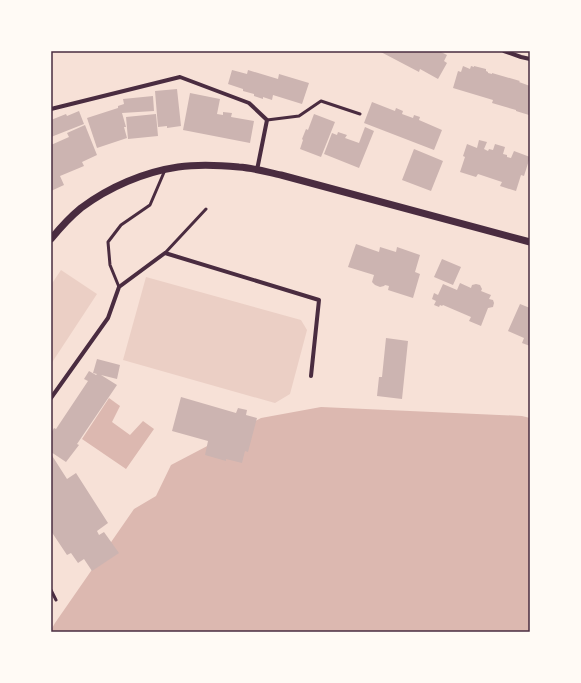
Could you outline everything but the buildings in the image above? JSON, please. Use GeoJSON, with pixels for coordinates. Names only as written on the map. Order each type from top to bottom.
{"type":"FeatureCollection","features":[{"type":"Feature","properties":{"kind":"street"},"geometry":{"type":"LineString","coordinates":[[504,51],[530,59]]}},
{"type":"Feature","properties":{"kind":"street"},"geometry":{"type":"LineString","coordinates":[[51,109],[180,77],[249,103],[267,120],[257,170]]}},
{"type":"Feature","properties":{"kind":"street"},"geometry":{"type":"LineString","coordinates":[[51,239],[80,209],[98,196],[137,178],[179,167],[201,165],[229,166],[281,175],[530,242]]}},
{"type":"Feature","properties":{"kind":"street"},"geometry":{"type":"LineString","coordinates":[[51,398],[108,318],[119,287],[165,253],[319,300],[311,376]]}},
{"type":"Feature","properties":{"kind":"lane"},"geometry":{"type":"LineString","coordinates":[[267,120],[299,116],[321,101],[360,114]]}},
{"type":"Feature","properties":{"kind":"lane"},"geometry":{"type":"LineString","coordinates":[[119,287],[110,264],[108,242],[121,225],[150,205],[165,170]]}},
{"type":"Feature","properties":{"kind":"lane"},"geometry":{"type":"LineString","coordinates":[[165,253],[206,209]]}},
{"type":"Feature","properties":{"kind":"lane"},"geometry":{"type":"LineString","coordinates":[[51,590],[56,600]]}},
{"type":"Feature","properties":{"kind":"shaded area"},"geometry":{"type":"Polygon","coordinates":[[[61,270],[97,294],[51,364],[51,285],[61,270]]]}},
{"type":"Feature","properties":{"kind":"shaded area"},"geometry":{"type":"Polygon","coordinates":[[[146,277],[301,320],[307,330],[290,394],[275,403],[123,360],[146,277]]]}},
{"type":"Feature","properties":{"kind":"shaded area"},"geometry":{"type":"Polygon","coordinates":[[[109,398],[120,406],[112,422],[130,435],[143,421],[154,429],[126,469],[82,439],[109,398]]]}},
{"type":"Feature","properties":{"kind":"shaded area"},"geometry":{"type":"Polygon","coordinates":[[[321,407],[522,416],[530,418],[530,632],[51,632],[55,623],[134,509],[156,496],[171,465],[261,418],[321,407]]]}}]}
